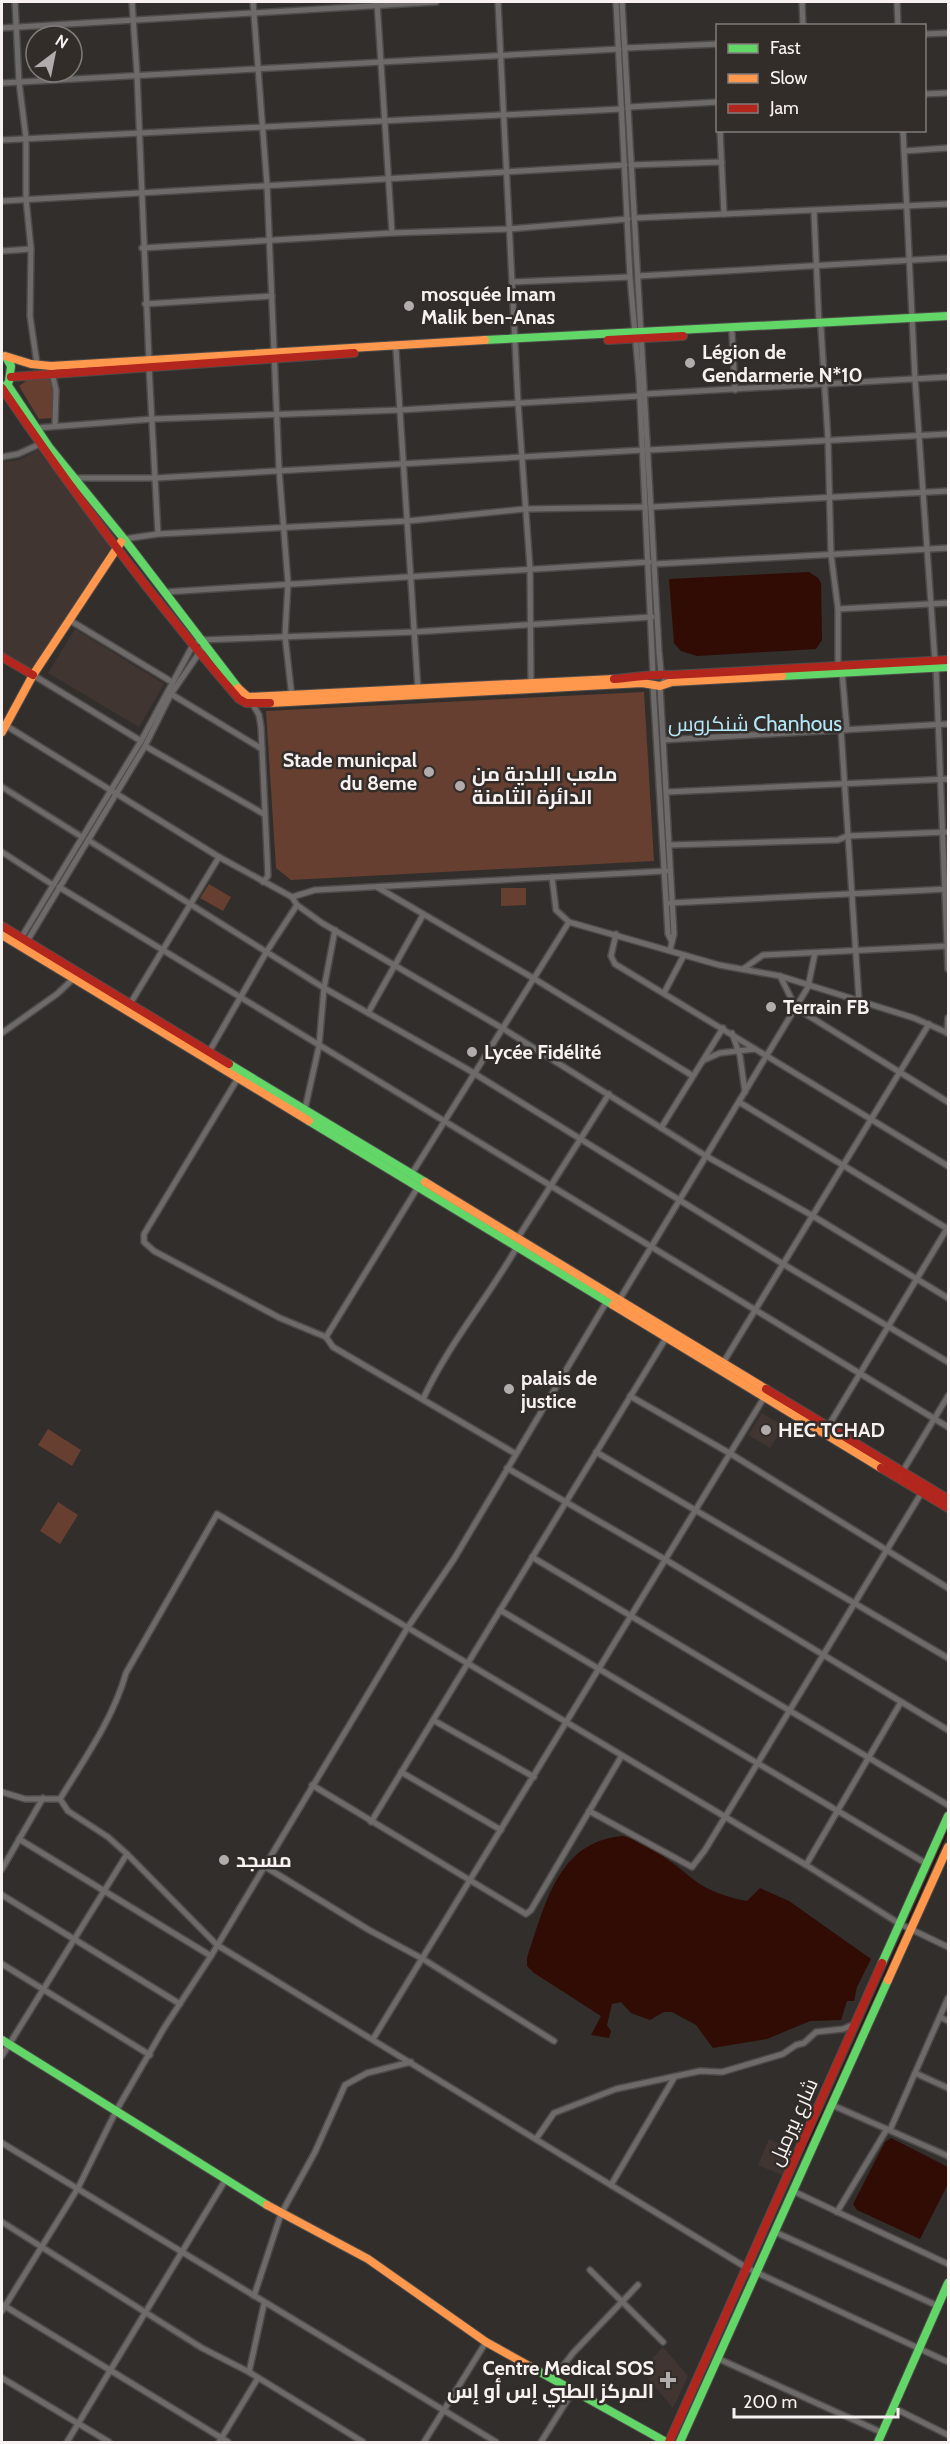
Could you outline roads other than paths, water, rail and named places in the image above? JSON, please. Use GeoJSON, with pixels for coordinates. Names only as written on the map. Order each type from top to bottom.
{"type":"FeatureCollection","features":[{"type":"Feature","properties":{"kind":"street"},"geometry":{"type":"LineString","coordinates":[[15,2],[26,138],[26,199],[31,249],[30,315],[37,364]]}},
{"type":"Feature","properties":{"kind":"street"},"geometry":{"type":"LineString","coordinates":[[132,2],[140,135],[142,248],[158,534]]}},
{"type":"Feature","properties":{"kind":"street"},"geometry":{"type":"LineString","coordinates":[[253,2],[267,185],[268,240],[276,355],[279,470],[288,583],[285,636],[292,700]]}},
{"type":"Feature","properties":{"kind":"street"},"geometry":{"type":"LineString","coordinates":[[2,28],[132,18],[254,14],[377,4],[436,2]]}},
{"type":"Feature","properties":{"kind":"street"},"geometry":{"type":"LineString","coordinates":[[498,2],[502,113],[508,172],[508,229],[514,344],[530,568],[532,687]]}},
{"type":"Feature","properties":{"kind":"street"},"geometry":{"type":"LineString","coordinates":[[616,2],[622,49]]}},
{"type":"Feature","properties":{"kind":"street"},"geometry":{"type":"LineString","coordinates":[[622,2],[628,165],[631,219],[638,276],[639,336],[658,673]]}},
{"type":"Feature","properties":{"kind":"street"},"geometry":{"type":"LineString","coordinates":[[802,2],[803,24]]}},
{"type":"Feature","properties":{"kind":"street"},"geometry":{"type":"LineString","coordinates":[[897,2],[898,24]]}},
{"type":"Feature","properties":{"kind":"street"},"geometry":{"type":"LineString","coordinates":[[377,4],[392,233]]}},
{"type":"Feature","properties":{"kind":"street"},"geometry":{"type":"LineString","coordinates":[[926,34],[948,33]]}},
{"type":"Feature","properties":{"kind":"street"},"geometry":{"type":"LineString","coordinates":[[2,83],[716,44]]}},
{"type":"Feature","properties":{"kind":"street"},"geometry":{"type":"LineString","coordinates":[[926,94],[948,93]]}},
{"type":"Feature","properties":{"kind":"street"},"geometry":{"type":"LineString","coordinates":[[2,140],[140,135],[716,102]]}},
{"type":"Feature","properties":{"kind":"street"},"geometry":{"type":"LineString","coordinates":[[720,132],[724,214]]}},
{"type":"Feature","properties":{"kind":"street"},"geometry":{"type":"LineString","coordinates":[[903,132],[915,379],[921,435],[930,604],[936,664],[936,725],[941,832],[947,889],[948,969]]}},
{"type":"Feature","properties":{"kind":"street"},"geometry":{"type":"LineString","coordinates":[[904,151],[948,148]]}},
{"type":"Feature","properties":{"kind":"street"},"geometry":{"type":"LineString","coordinates":[[2,201],[389,180],[429,175],[722,162]]}},
{"type":"Feature","properties":{"kind":"street"},"geometry":{"type":"LineString","coordinates":[[142,248],[392,233],[508,229],[631,219],[948,204]]}},
{"type":"Feature","properties":{"kind":"street"},"geometry":{"type":"LineString","coordinates":[[814,212],[815,267],[828,440],[831,554],[838,609],[844,730],[844,785],[859,1001]]}},
{"type":"Feature","properties":{"kind":"street"},"geometry":{"type":"LineString","coordinates":[[631,219],[630,276],[639,336]]}},
{"type":"Feature","properties":{"kind":"street"},"geometry":{"type":"LineString","coordinates":[[2,251],[31,249]]}},
{"type":"Feature","properties":{"kind":"street"},"geometry":{"type":"LineString","coordinates":[[638,276],[948,258]]}},
{"type":"Feature","properties":{"kind":"street"},"geometry":{"type":"LineString","coordinates":[[512,282],[630,276]]}},
{"type":"Feature","properties":{"kind":"street"},"geometry":{"type":"LineString","coordinates":[[145,304],[272,296]]}},
{"type":"Feature","properties":{"kind":"street"},"geometry":{"type":"LineString","coordinates":[[276,355],[514,344],[948,318]]}},
{"type":"Feature","properties":{"kind":"street"},"geometry":{"type":"LineString","coordinates":[[639,336],[732,333],[820,326]]}},
{"type":"Feature","properties":{"kind":"street"},"geometry":{"type":"LineString","coordinates":[[732,333],[735,390]]}},
{"type":"Feature","properties":{"kind":"street"},"geometry":{"type":"LineString","coordinates":[[5,384],[52,373],[149,364],[276,355],[514,344]]}},
{"type":"Feature","properties":{"kind":"street"},"geometry":{"type":"LineString","coordinates":[[396,350],[418,692]]}},
{"type":"Feature","properties":{"kind":"street"},"geometry":{"type":"LineString","coordinates":[[3,355],[37,364],[149,364]]}},
{"type":"Feature","properties":{"kind":"street"},"geometry":{"type":"LineString","coordinates":[[3,355],[11,366],[5,384],[40,444],[165,592],[233,683],[248,698],[292,700]]}},
{"type":"Feature","properties":{"kind":"street"},"geometry":{"type":"LineString","coordinates":[[52,373],[56,390],[55,426]]}},
{"type":"Feature","properties":{"kind":"street"},"geometry":{"type":"LineString","coordinates":[[36,428],[153,419],[400,410],[948,377]]}},
{"type":"Feature","properties":{"kind":"street"},"geometry":{"type":"LineString","coordinates":[[5,384],[121,542],[195,648],[238,699],[252,703],[532,687],[642,683],[657,686],[672,682],[936,664],[948,660]]}},
{"type":"Feature","properties":{"kind":"street"},"geometry":{"type":"LineString","coordinates":[[73,478],[156,478],[521,455],[948,434]]}},
{"type":"Feature","properties":{"kind":"street"},"geometry":{"type":"LineString","coordinates":[[2,457],[18,454],[40,444]]}},
{"type":"Feature","properties":{"kind":"street"},"geometry":{"type":"LineString","coordinates":[[948,491],[649,507],[524,509],[408,520],[158,534],[121,542],[71,621],[33,675],[3,729],[111,789],[219,857],[292,897],[297,905],[335,930],[502,1028],[706,1156],[813,1216],[948,1298]]}},
{"type":"Feature","properties":{"kind":"street"},"geometry":{"type":"LineString","coordinates":[[165,592],[530,568],[948,548]]}},
{"type":"Feature","properties":{"kind":"street"},"geometry":{"type":"LineString","coordinates":[[652,563],[652,617],[658,673],[666,680],[657,686]]}},
{"type":"Feature","properties":{"kind":"street"},"geometry":{"type":"LineString","coordinates":[[838,609],[948,603]]}},
{"type":"Feature","properties":{"kind":"street"},"geometry":{"type":"LineString","coordinates":[[22,943],[111,789],[143,744],[171,682],[195,648],[204,642],[285,636],[531,626],[652,617]]}},
{"type":"Feature","properties":{"kind":"street"},"geometry":{"type":"LineString","coordinates":[[71,621],[171,682]]}},
{"type":"Feature","properties":{"kind":"street"},"geometry":{"type":"LineString","coordinates":[[56,886],[88,840],[116,793],[195,648]]}},
{"type":"Feature","properties":{"kind":"street"},"geometry":{"type":"LineString","coordinates":[[2,657],[143,744],[264,814]]}},
{"type":"Feature","properties":{"kind":"street"},"geometry":{"type":"LineString","coordinates":[[936,664],[948,667]]}},
{"type":"Feature","properties":{"kind":"street"},"geometry":{"type":"LineString","coordinates":[[532,687],[644,677],[658,673],[671,675],[840,670]]}},
{"type":"Feature","properties":{"kind":"street"},"geometry":{"type":"LineString","coordinates":[[658,673],[650,680],[657,686],[668,792],[667,871]]}},
{"type":"Feature","properties":{"kind":"street"},"geometry":{"type":"LineString","coordinates":[[657,686],[672,942],[670,950]]}},
{"type":"Feature","properties":{"kind":"street"},"geometry":{"type":"LineString","coordinates":[[171,694],[262,749]]}},
{"type":"Feature","properties":{"kind":"street"},"geometry":{"type":"LineString","coordinates":[[252,703],[259,715],[262,749],[268,876],[263,882]]}},
{"type":"Feature","properties":{"kind":"street"},"geometry":{"type":"LineString","coordinates":[[663,740],[948,724]]}},
{"type":"Feature","properties":{"kind":"street"},"geometry":{"type":"LineString","coordinates":[[668,792],[948,779]]}},
{"type":"Feature","properties":{"kind":"street"},"geometry":{"type":"LineString","coordinates":[[2,787],[82,837]]}},
{"type":"Feature","properties":{"kind":"street"},"geometry":{"type":"LineString","coordinates":[[669,845],[838,840],[847,836],[948,832]]}},
{"type":"Feature","properties":{"kind":"street"},"geometry":{"type":"LineString","coordinates":[[88,840],[324,988],[474,1073],[783,1264],[948,1362]]}},
{"type":"Feature","properties":{"kind":"street"},"geometry":{"type":"LineString","coordinates":[[2,852],[948,1427]]}},
{"type":"Feature","properties":{"kind":"street"},"geometry":{"type":"LineString","coordinates":[[130,1004],[219,857]]}},
{"type":"Feature","properties":{"kind":"street"},"geometry":{"type":"LineString","coordinates":[[292,897],[315,890],[667,871]]}},
{"type":"Feature","properties":{"kind":"street"},"geometry":{"type":"LineString","coordinates":[[552,877],[556,910],[569,922],[684,955],[780,976],[808,987],[929,1024],[948,1033],[948,1018]]}},
{"type":"Feature","properties":{"kind":"street"},"geometry":{"type":"LineString","coordinates":[[376,886],[533,978],[693,1076]]}},
{"type":"Feature","properties":{"kind":"street"},"geometry":{"type":"LineString","coordinates":[[669,904],[947,889]]}},
{"type":"Feature","properties":{"kind":"street"},"geometry":{"type":"LineString","coordinates":[[209,1052],[267,951],[297,905]]}},
{"type":"Feature","properties":{"kind":"street"},"geometry":{"type":"LineString","coordinates":[[368,1013],[423,915]]}},
{"type":"Feature","properties":{"kind":"street"},"geometry":{"type":"LineString","coordinates":[[410,1177],[569,922]]}},
{"type":"Feature","properties":{"kind":"street"},"geometry":{"type":"LineString","coordinates":[[2,926],[73,979],[410,1177],[418,1186],[517,1243],[607,1301],[617,1303],[666,1338],[948,1499]]}},
{"type":"Feature","properties":{"kind":"street"},"geometry":{"type":"LineString","coordinates":[[305,1109],[319,1046],[324,988],[335,930]]}},
{"type":"Feature","properties":{"kind":"street"},"geometry":{"type":"LineString","coordinates":[[616,934],[611,954],[613,963],[757,1048],[948,1166]]}},
{"type":"Feature","properties":{"kind":"street"},"geometry":{"type":"LineString","coordinates":[[2,935],[22,943],[130,1004],[305,1109],[517,1243],[829,1425],[948,1508]]}},
{"type":"Feature","properties":{"kind":"street"},"geometry":{"type":"LineString","coordinates":[[743,969],[763,955],[948,946]]}},
{"type":"Feature","properties":{"kind":"street"},"geometry":{"type":"LineString","coordinates":[[617,1303],[808,987],[814,953]]}},
{"type":"Feature","properties":{"kind":"street"},"geometry":{"type":"LineString","coordinates":[[664,993],[684,955]]}},
{"type":"Feature","properties":{"kind":"street"},"geometry":{"type":"LineString","coordinates":[[780,976],[796,1008],[948,1102]]}},
{"type":"Feature","properties":{"kind":"street"},"geometry":{"type":"LineString","coordinates":[[2,1034],[57,994],[73,979]]}},
{"type":"Feature","properties":{"kind":"street"},"geometry":{"type":"LineString","coordinates":[[723,1363],[929,1024]]}},
{"type":"Feature","properties":{"kind":"street"},"geometry":{"type":"LineString","coordinates":[[661,1128],[723,1028]]}},
{"type":"Feature","properties":{"kind":"street"},"geometry":{"type":"LineString","coordinates":[[732,1033],[738,1050],[745,1092]]}},
{"type":"Feature","properties":{"kind":"street"},"geometry":{"type":"LineString","coordinates":[[700,1064],[720,1053],[757,1048]]}},
{"type":"Feature","properties":{"kind":"street"},"geometry":{"type":"LineString","coordinates":[[238,1078],[144,1234],[144,1242],[154,1251],[258,1306],[326,1337],[333,1347],[516,1454]]}},
{"type":"Feature","properties":{"kind":"street"},"geometry":{"type":"LineString","coordinates":[[423,1399],[452,1345],[490,1294],[517,1243],[609,1094]]}},
{"type":"Feature","properties":{"kind":"street"},"geometry":{"type":"LineString","coordinates":[[739,1102],[948,1228],[915,1278],[829,1425]]}},
{"type":"Feature","properties":{"kind":"street"},"geometry":{"type":"LineString","coordinates":[[326,1337],[418,1186]]}},
{"type":"Feature","properties":{"kind":"street"},"geometry":{"type":"LineString","coordinates":[[228,2442],[220,2440],[111,2370],[2,2307],[78,2188],[116,2111],[408,1628],[454,1559],[607,1301]]}},
{"type":"Feature","properties":{"kind":"street"},"geometry":{"type":"LineString","coordinates":[[370,1822],[666,1338]]}},
{"type":"Feature","properties":{"kind":"street"},"geometry":{"type":"LineString","coordinates":[[630,1396],[731,1454],[948,1588]]}},
{"type":"Feature","properties":{"kind":"street"},"geometry":{"type":"LineString","coordinates":[[373,2038],[765,1396]]}},
{"type":"Feature","properties":{"kind":"street"},"geometry":{"type":"LineString","coordinates":[[901,1474],[948,1396]]}},
{"type":"Feature","properties":{"kind":"street"},"geometry":{"type":"LineString","coordinates":[[596,1452],[697,1509],[948,1658]]}},
{"type":"Feature","properties":{"kind":"street"},"geometry":{"type":"LineString","coordinates":[[507,1468],[666,1560],[948,1730]]}},
{"type":"Feature","properties":{"kind":"street"},"geometry":{"type":"LineString","coordinates":[[589,1811],[692,1867],[725,1818],[922,1492]]}},
{"type":"Feature","properties":{"kind":"street"},"geometry":{"type":"LineString","coordinates":[[60,1799],[102,1731],[119,1699],[126,1673],[217,1514],[906,1927],[948,1947]]}},
{"type":"Feature","properties":{"kind":"street"},"geometry":{"type":"LineString","coordinates":[[532,1557],[948,1805]]}},
{"type":"Feature","properties":{"kind":"street"},"geometry":{"type":"LineString","coordinates":[[500,1611],[927,1864]]}},
{"type":"Feature","properties":{"kind":"street"},"geometry":{"type":"LineString","coordinates":[[806,1865],[901,1702]]}},
{"type":"Feature","properties":{"kind":"street"},"geometry":{"type":"LineString","coordinates":[[433,1720],[534,1777]]}},
{"type":"Feature","properties":{"kind":"street"},"geometry":{"type":"LineString","coordinates":[[312,1785],[526,1914],[531,1910],[621,1757]]}},
{"type":"Feature","properties":{"kind":"street"},"geometry":{"type":"LineString","coordinates":[[401,1772],[501,1830]]}},
{"type":"Feature","properties":{"kind":"street"},"geometry":{"type":"LineString","coordinates":[[2,1792],[19,1798],[60,1799]]}},
{"type":"Feature","properties":{"kind":"street"},"geometry":{"type":"LineString","coordinates":[[2,1869],[42,1798]]}},
{"type":"Feature","properties":{"kind":"street"},"geometry":{"type":"LineString","coordinates":[[60,1799],[68,1811],[108,1837],[127,1854],[217,1945],[752,2270],[948,2362]]}},
{"type":"Feature","properties":{"kind":"street","name":"شارع بيرميل"},"geometry":{"type":"LineString","coordinates":[[667,2442],[752,2270],[775,2232],[832,2105],[906,1927],[927,1864],[948,1816]]}},
{"type":"Feature","properties":{"kind":"street"},"geometry":{"type":"LineString","coordinates":[[19,1839],[211,1956]]}},
{"type":"Feature","properties":{"kind":"street","name":"شارع بيرميل"},"geometry":{"type":"LineString","coordinates":[[680,2442],[719,2359],[752,2270],[856,2024],[948,1847]]}},
{"type":"Feature","properties":{"kind":"street"},"geometry":{"type":"LineString","coordinates":[[2,2056],[5,2042],[42,1989],[127,1854]]}},
{"type":"Feature","properties":{"kind":"street"},"geometry":{"type":"LineString","coordinates":[[264,1866],[369,1930],[423,1959],[554,2041]]}},
{"type":"Feature","properties":{"kind":"street"},"geometry":{"type":"LineString","coordinates":[[2,1895],[180,2004]]}},
{"type":"Feature","properties":{"kind":"street"},"geometry":{"type":"LineString","coordinates":[[2,1964],[150,2055]]}},
{"type":"Feature","properties":{"kind":"street"},"geometry":{"type":"LineString","coordinates":[[837,2212],[889,2129],[948,1998]]}},
{"type":"Feature","properties":{"kind":"street"},"geometry":{"type":"LineString","coordinates":[[940,2017],[948,2021]]}},
{"type":"Feature","properties":{"kind":"street"},"geometry":{"type":"LineString","coordinates":[[536,2139],[559,2111],[616,2089],[700,2072],[722,2072],[783,2054],[796,2045],[804,2043],[816,2032],[843,2030],[856,2024]]}},
{"type":"Feature","properties":{"kind":"street"},"geometry":{"type":"LineString","coordinates":[[5,2042],[281,2214],[368,2259],[486,2342],[667,2442]]}},
{"type":"Feature","properties":{"kind":"street"},"geometry":{"type":"LineString","coordinates":[[254,2296],[281,2214],[315,2152],[345,2085],[367,2073],[411,2062]]}},
{"type":"Feature","properties":{"kind":"street"},"geometry":{"type":"LineString","coordinates":[[915,2073],[948,2088]]}},
{"type":"Feature","properties":{"kind":"street"},"geometry":{"type":"LineString","coordinates":[[611,2185],[674,2078]]}},
{"type":"Feature","properties":{"kind":"street"},"geometry":{"type":"LineString","coordinates":[[832,2105],[948,2156]]}},
{"type":"Feature","properties":{"kind":"street"},"geometry":{"type":"LineString","coordinates":[[2,2143],[264,2304],[496,2442]]}},
{"type":"Feature","properties":{"kind":"street"},"geometry":{"type":"LineString","coordinates":[[67,2442],[226,2180]]}},
{"type":"Feature","properties":{"kind":"street"},"geometry":{"type":"LineString","coordinates":[[793,2191],[948,2264]]}},
{"type":"Feature","properties":{"kind":"street"},"geometry":{"type":"LineString","coordinates":[[2,2222],[202,2348],[249,2372],[363,2442]]}},
{"type":"Feature","properties":{"kind":"street"},"geometry":{"type":"LineString","coordinates":[[775,2232],[938,2306]]}},
{"type":"Feature","properties":{"kind":"street"},"geometry":{"type":"LineString","coordinates":[[590,2270],[663,2342]]}},
{"type":"Feature","properties":{"kind":"street"},"geometry":{"type":"LineString","coordinates":[[553,2379],[573,2353],[638,2285]]}},
{"type":"Feature","properties":{"kind":"street"},"geometry":{"type":"LineString","coordinates":[[878,2442],[947,2288]]}},
{"type":"Feature","properties":{"kind":"street"},"geometry":{"type":"LineString","coordinates":[[249,2372],[264,2304]]}},
{"type":"Feature","properties":{"kind":"street"},"geometry":{"type":"LineString","coordinates":[[424,2442],[486,2342]]}},
{"type":"Feature","properties":{"kind":"street"},"geometry":{"type":"LineString","coordinates":[[719,2359],[883,2433]]}},
{"type":"Feature","properties":{"kind":"street"},"geometry":{"type":"LineString","coordinates":[[2,2378],[109,2442]]}},
{"type":"Feature","properties":{"kind":"street"},"geometry":{"type":"LineString","coordinates":[[220,2440],[258,2378]]}},
{"type":"Feature","properties":{"kind":"street"},"geometry":{"type":"LineString","coordinates":[[541,2442],[573,2391]]}},
{"type":"Feature","properties":{"kind":"street"},"geometry":{"type":"LineString","coordinates":[[894,2408],[948,2434]]}},
{"type":"Feature","properties":{"kind":"waterway"},"geometry":{"type":"LineString","coordinates":[[791,2177],[827,2104],[948,1831]]}},
{"type":"Feature","properties":{"kind":"waterway"},"geometry":{"type":"LineString","coordinates":[[775,2214],[784,2193]]}},
{"type":"Feature","properties":{"kind":"place","name":"mosquée Imam Malik ben-Anas"},"geometry":{"type":"Point","coordinates":[409,306]}},
{"type":"Feature","properties":{"kind":"place","name":"Légion de Gendarmerie N*10"},"geometry":{"type":"Point","coordinates":[690,363]}},
{"type":"Feature","properties":{"kind":"place","name":"Stade municpal du 8eme"},"geometry":{"type":"Point","coordinates":[429,772]}},
{"type":"Feature","properties":{"kind":"place","name":"ملعب البلدية من الدائرة الثامنة"},"geometry":{"type":"Point","coordinates":[460,786]}},
{"type":"Feature","properties":{"kind":"place","name":"Terrain FB"},"geometry":{"type":"Point","coordinates":[771,1007]}},
{"type":"Feature","properties":{"kind":"place","name":"Lycée Fidélité"},"geometry":{"type":"Point","coordinates":[472,1052]}},
{"type":"Feature","properties":{"kind":"place","name":"palais de justice"},"geometry":{"type":"Point","coordinates":[509,1389]}},
{"type":"Feature","properties":{"kind":"place","name":"HEC TCHAD"},"geometry":{"type":"Point","coordinates":[766,1430]}},
{"type":"Feature","properties":{"kind":"place","name":"مسجد"},"geometry":{"type":"Point","coordinates":[224,1860]}},
{"type":"Feature","properties":{"kind":"place","name":"Centre Medical SOS المركز الطبي إس أو إس"},"geometry":{"type":"Point","coordinates":[668,2380]}},
{"type":"Feature","properties":{"kind":"district","name":"شنكروس Chanhous"},"geometry":{"type":"Point","coordinates":[755,724]}}]}
